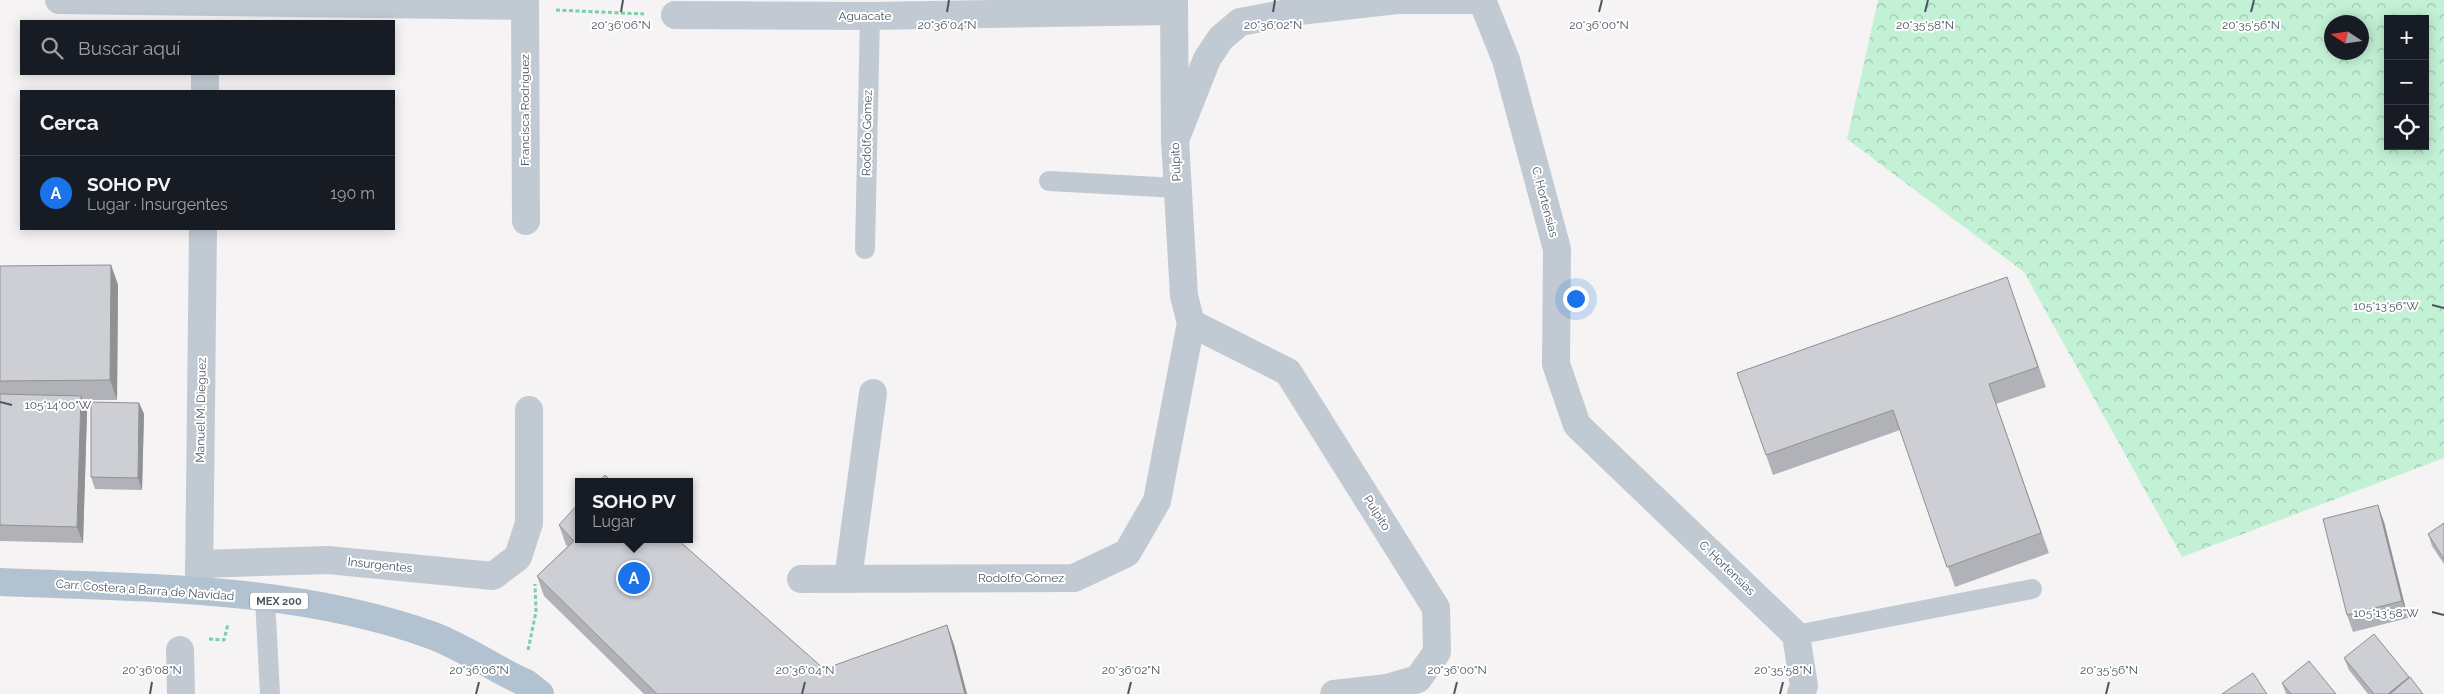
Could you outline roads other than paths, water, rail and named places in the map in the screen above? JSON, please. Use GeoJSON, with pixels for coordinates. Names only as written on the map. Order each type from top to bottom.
{"type":"FeatureCollection","features":[{"type":"Feature","properties":{"kind":"main road","name":"Carr. Costera a Barra de Navidad"},"geometry":{"type":"LineString","coordinates":[[0,582],[199,578],[234,595],[332,608],[432,636],[530,688]]}},
{"type":"Feature","properties":{"kind":"street"},"geometry":{"type":"LineString","coordinates":[[59,0],[206,8],[525,5]]}},
{"type":"Feature","properties":{"kind":"street","name":"C. Hortensias"},"geometry":{"type":"LineString","coordinates":[[1174,140],[1208,59],[1221,38],[1240,22],[1299,11],[1397,0],[1482,0],[1506,60],[1557,249],[1556,364],[1578,425],[1796,635]]}},
{"type":"Feature","properties":{"kind":"street","name":"Francisca Rodríguez"},"geometry":{"type":"LineString","coordinates":[[525,5],[526,220]]}},
{"type":"Feature","properties":{"kind":"street","name":"Púlpito"},"geometry":{"type":"LineString","coordinates":[[1174,6],[1174,140],[1184,296],[1191,323]]}},
{"type":"Feature","properties":{"kind":"street","name":"Aguacate"},"geometry":{"type":"LineString","coordinates":[[675,15],[869,8],[1174,6]]}},
{"type":"Feature","properties":{"kind":"street"},"geometry":{"type":"LineString","coordinates":[[205,75],[205,90]]}},
{"type":"Feature","properties":{"kind":"street","name":"Manuel M. Dieguez"},"geometry":{"type":"LineString","coordinates":[[199,578],[203,230]]}},
{"type":"Feature","properties":{"kind":"street","name":"Rodolfo Gómez"},"geometry":{"type":"LineString","coordinates":[[801,579],[1074,578],[1127,553],[1157,501],[1191,323]]}},
{"type":"Feature","properties":{"kind":"street","name":"Pulpito"},"geometry":{"type":"LineString","coordinates":[[1191,323],[1288,372],[1436,608],[1437,652],[1418,679],[1387,688],[1334,694]]}},
{"type":"Feature","properties":{"kind":"street"},"geometry":{"type":"LineString","coordinates":[[848,579],[872,393]]}},
{"type":"Feature","properties":{"kind":"street","name":"Insurgentes"},"geometry":{"type":"LineString","coordinates":[[199,578],[328,560],[493,576],[518,557],[529,523],[529,410]]}},
{"type":"Feature","properties":{"kind":"street"},"geometry":{"type":"LineString","coordinates":[[1796,635],[1804,686],[1801,694]]}},
{"type":"Feature","properties":{"kind":"street"},"geometry":{"type":"LineString","coordinates":[[180,650],[181,694]]}},
{"type":"Feature","properties":{"kind":"lane","name":"Rodolfo Gómez"},"geometry":{"type":"LineString","coordinates":[[865,250],[869,8]]}},
{"type":"Feature","properties":{"kind":"lane"},"geometry":{"type":"LineString","coordinates":[[1049,181],[1177,188]]}},
{"type":"Feature","properties":{"kind":"lane"},"geometry":{"type":"LineString","coordinates":[[1796,635],[2032,589]]}},
{"type":"Feature","properties":{"kind":"lane"},"geometry":{"type":"LineString","coordinates":[[265,599],[270,694]]}},
{"type":"Feature","properties":{"kind":"place","name":"SOHO PV"},"geometry":{"type":"Point","coordinates":[634,578]}}]}
